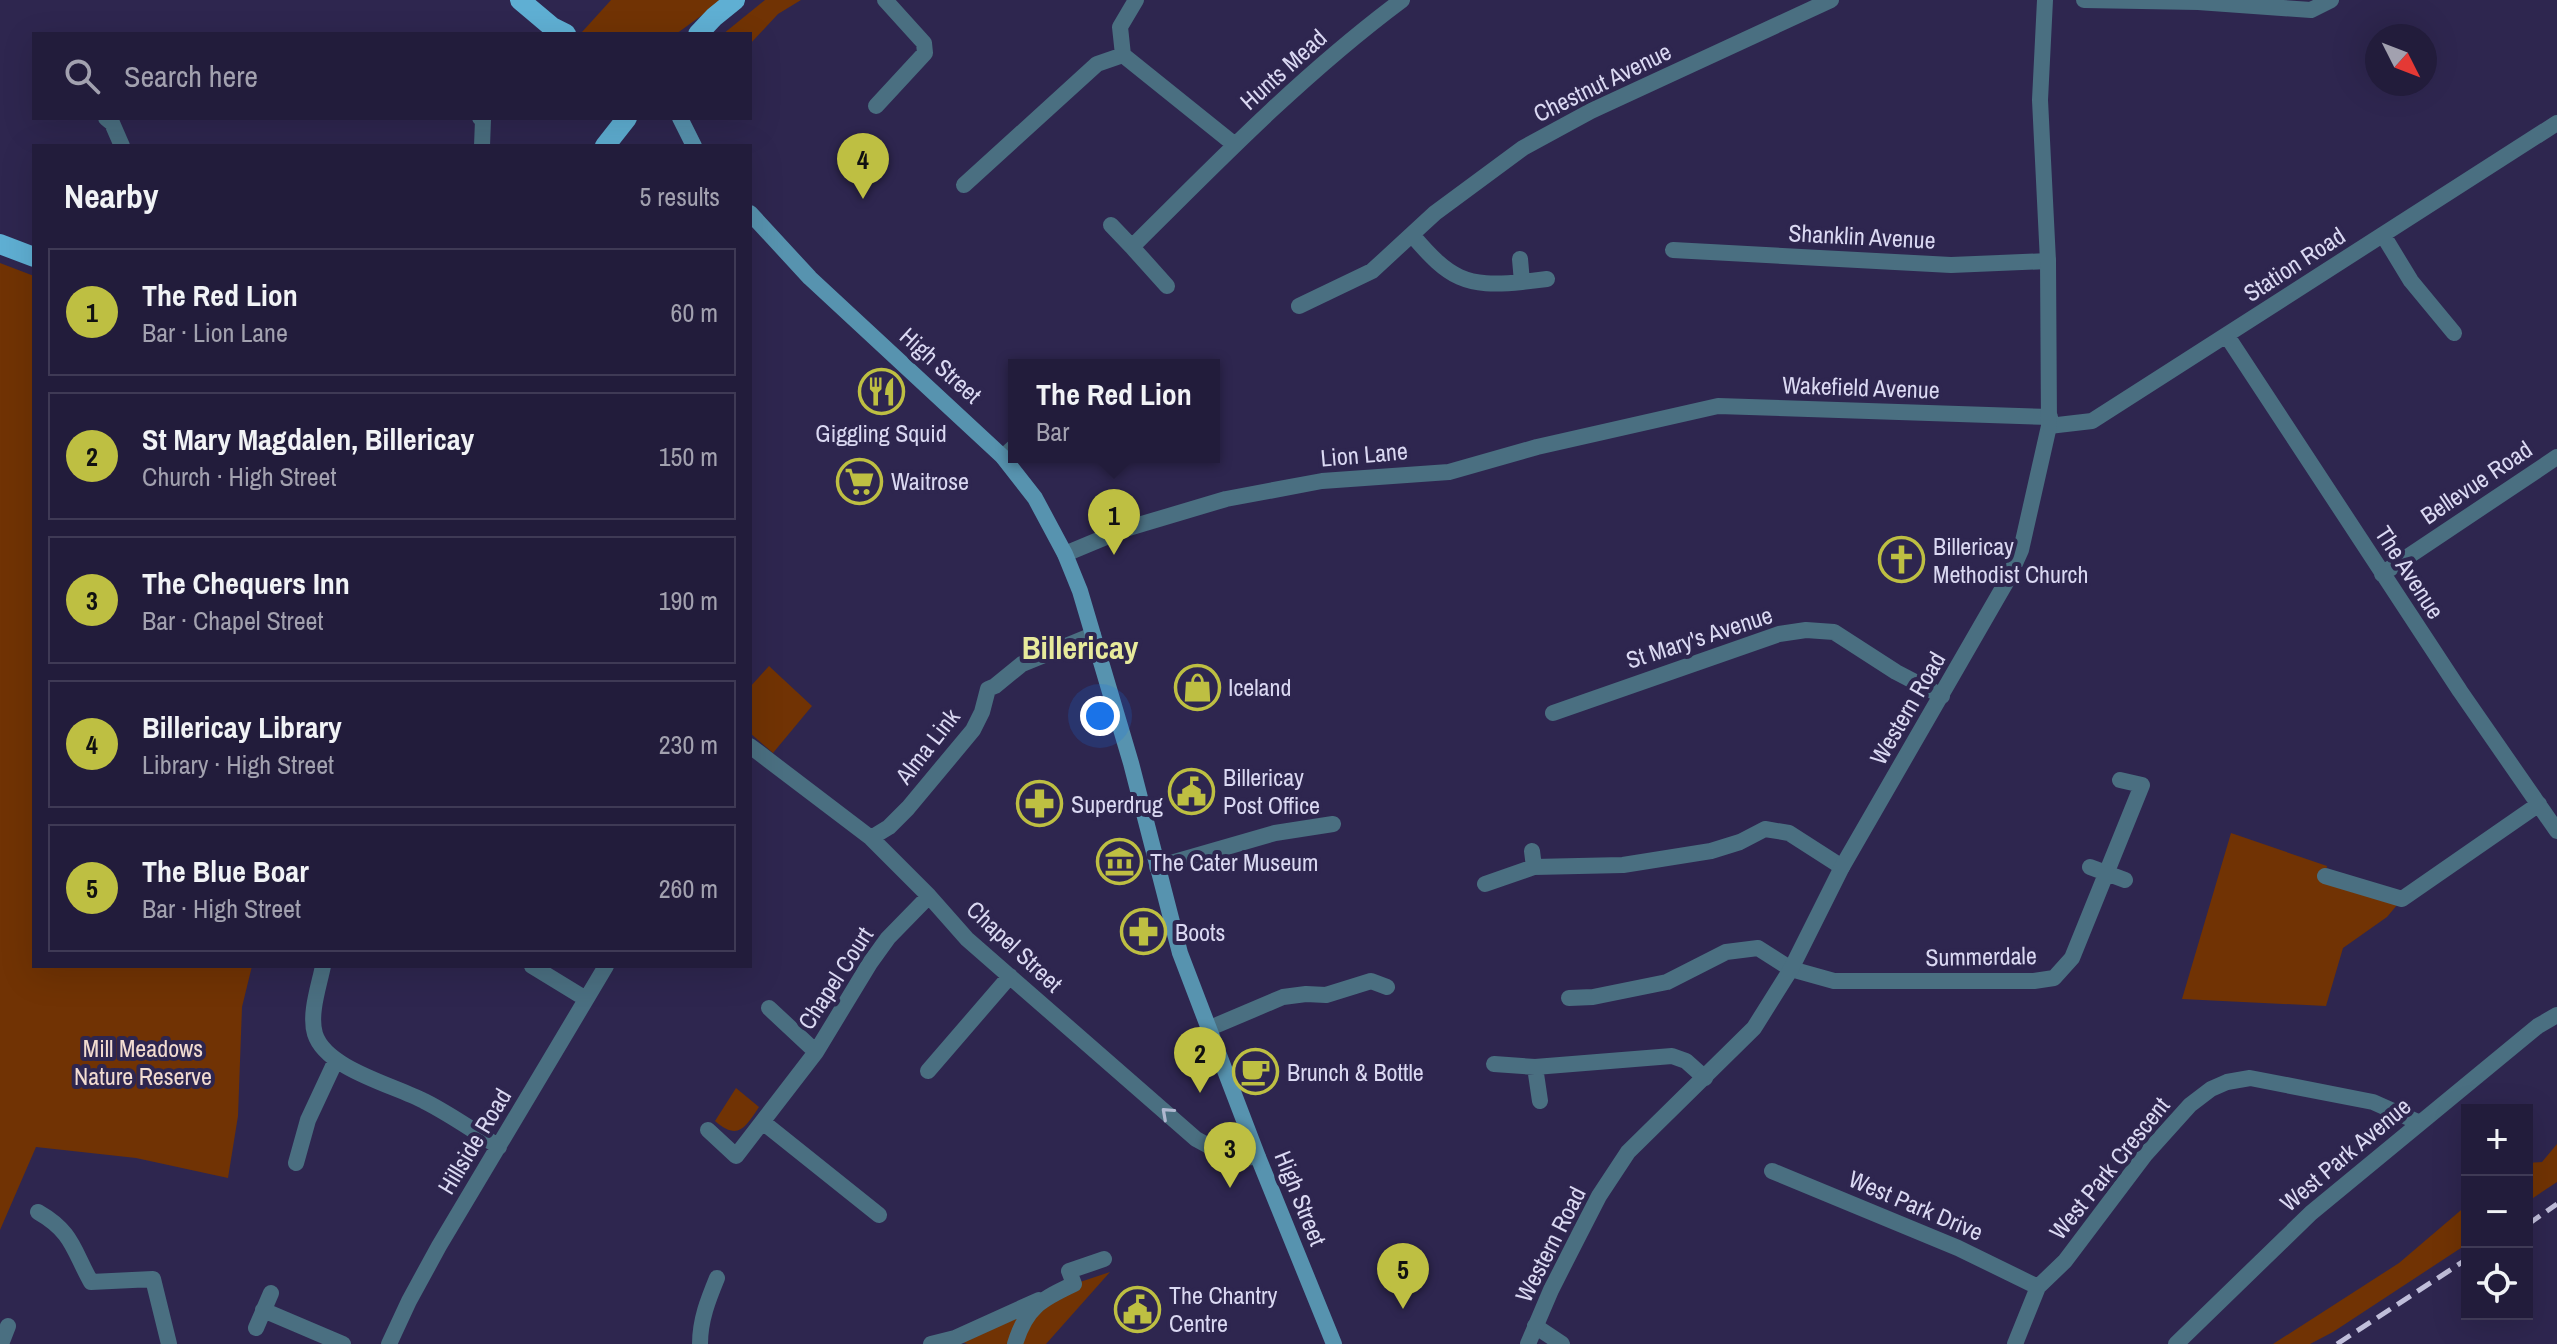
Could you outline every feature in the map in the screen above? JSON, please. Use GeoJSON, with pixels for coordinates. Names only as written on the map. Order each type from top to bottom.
{"type":"FeatureCollection","features":[{"type":"Feature","properties":{"kind":"main road"},"geometry":{"type":"LineString","coordinates":[[520,0],[562,32]]}},
{"type":"Feature","properties":{"kind":"main road"},"geometry":{"type":"LineString","coordinates":[[700,32],[735,0]]}},
{"type":"Feature","properties":{"kind":"main road"},"geometry":{"type":"LineString","coordinates":[[607,144],[625,120]]}},
{"type":"Feature","properties":{"kind":"main road"},"geometry":{"type":"LineString","coordinates":[[681,120],[693,144]]}},
{"type":"Feature","properties":{"kind":"main road","name":"High Street"},"geometry":{"type":"LineString","coordinates":[[752,215],[810,278],[1008,452]]}},
{"type":"Feature","properties":{"kind":"main road"},"geometry":{"type":"LineString","coordinates":[[0,244],[32,256]]}},
{"type":"Feature","properties":{"kind":"main road","name":"High Street"},"geometry":{"type":"LineString","coordinates":[[1014,463],[1065,554],[1080,591],[1131,763],[1180,953],[1334,1344]]}},
{"type":"Feature","properties":{"kind":"street"},"geometry":{"type":"LineString","coordinates":[[876,106],[924,57],[924,43],[885,0]]}},
{"type":"Feature","properties":{"kind":"street"},"geometry":{"type":"LineString","coordinates":[[1136,0],[1120,27],[1123,55],[1235,145]]}},
{"type":"Feature","properties":{"kind":"street","name":"Hunts Mead"},"geometry":{"type":"LineString","coordinates":[[1132,247],[1235,145],[1360,32],[1402,0]]}},
{"type":"Feature","properties":{"kind":"street","name":"Chestnut Avenue"},"geometry":{"type":"LineString","coordinates":[[1299,306],[1372,271],[1435,213],[1537,141],[1591,111],[1831,0]]}},
{"type":"Feature","properties":{"kind":"street","name":"Western Road"},"geometry":{"type":"LineString","coordinates":[[1528,1344],[1599,1196],[1628,1152],[1754,1028],[1791,969],[1842,867],[1942,696],[2021,550],[2049,421],[2048,261],[2040,100],[2045,0]]}},
{"type":"Feature","properties":{"kind":"street"},"geometry":{"type":"LineString","coordinates":[[2084,0],[2198,2],[2311,10],[2331,0]]}},
{"type":"Feature","properties":{"kind":"street"},"geometry":{"type":"LineString","coordinates":[[964,185],[1097,64],[1123,55]]}},
{"type":"Feature","properties":{"kind":"street"},"geometry":{"type":"LineString","coordinates":[[108,120],[121,144]]}},
{"type":"Feature","properties":{"kind":"street"},"geometry":{"type":"LineString","coordinates":[[482,144],[483,120]]}},
{"type":"Feature","properties":{"kind":"street","name":"Station Road"},"geometry":{"type":"LineString","coordinates":[[2049,421],[2092,421],[2557,123]]}},
{"type":"Feature","properties":{"kind":"street"},"geometry":{"type":"LineString","coordinates":[[1111,225],[1167,286]]}},
{"type":"Feature","properties":{"kind":"street"},"geometry":{"type":"LineString","coordinates":[[2383,235],[2411,281],[2454,333]]}},
{"type":"Feature","properties":{"kind":"street"},"geometry":{"type":"LineString","coordinates":[[1413,236],[1438,265],[1462,278],[1490,285],[1547,279]]}},
{"type":"Feature","properties":{"kind":"street","name":"Shanklin Avenue"},"geometry":{"type":"LineString","coordinates":[[1673,250],[1951,265],[2048,261]]}},
{"type":"Feature","properties":{"kind":"street"},"geometry":{"type":"LineString","coordinates":[[1520,259],[1522,282]]}},
{"type":"Feature","properties":{"kind":"street","name":"The Avenue"},"geometry":{"type":"LineString","coordinates":[[2227,336],[2382,574],[2557,831]]}},
{"type":"Feature","properties":{"kind":"street","name":"Wakefield Avenue"},"geometry":{"type":"LineString","coordinates":[[1672,418],[1718,406],[2049,421]]}},
{"type":"Feature","properties":{"kind":"street","name":"Lion Lane"},"geometry":{"type":"LineString","coordinates":[[1065,554],[1125,529],[1226,499],[1322,481],[1449,472],[1537,447],[1672,418]]}},
{"type":"Feature","properties":{"kind":"street","name":"Bellevue Road"},"geometry":{"type":"LineString","coordinates":[[2382,574],[2557,457]]}},
{"type":"Feature","properties":{"kind":"street","name":"St Mary's Avenue"},"geometry":{"type":"LineString","coordinates":[[1553,713],[1779,634],[1806,630],[1834,632],[1896,672],[1942,696]]}},
{"type":"Feature","properties":{"kind":"street","name":"Alma Link"},"geometry":{"type":"LineString","coordinates":[[871,838],[889,827],[908,808],[973,730],[988,689],[1022,664],[1093,635]]}},
{"type":"Feature","properties":{"kind":"street","name":"Chapel Street"},"geometry":{"type":"LineString","coordinates":[[752,750],[871,838],[967,939],[1196,1139],[1231,1158],[1258,1157]]}},
{"type":"Feature","properties":{"kind":"street","name":"Summerdale"},"geometry":{"type":"LineString","coordinates":[[1569,998],[1590,991],[1667,982],[1726,952],[1758,948],[1791,969],[1834,981],[2034,981],[2054,978],[2072,958],[2107,873],[2149,786],[2120,780]]}},
{"type":"Feature","properties":{"kind":"street"},"geometry":{"type":"LineString","coordinates":[[2325,876],[2402,899],[2539,804]]}},
{"type":"Feature","properties":{"kind":"street"},"geometry":{"type":"LineString","coordinates":[[1157,867],[1275,833],[1333,824]]}},
{"type":"Feature","properties":{"kind":"street"},"geometry":{"type":"LineString","coordinates":[[1485,884],[1533,859],[1623,865],[1711,851],[1740,842],[1765,829],[1789,833],[1842,867]]}},
{"type":"Feature","properties":{"kind":"street"},"geometry":{"type":"LineString","coordinates":[[2090,867],[2125,880]]}},
{"type":"Feature","properties":{"kind":"street","name":"Chapel Court"},"geometry":{"type":"LineString","coordinates":[[708,1130],[736,1156],[816,1052],[888,938],[929,896]]}},
{"type":"Feature","properties":{"kind":"street"},"geometry":{"type":"LineString","coordinates":[[323,968],[315,1009],[315,1033],[322,1047],[336,1060],[424,1101],[499,1147]]}},
{"type":"Feature","properties":{"kind":"street"},"geometry":{"type":"LineString","coordinates":[[535,968],[586,999]]}},
{"type":"Feature","properties":{"kind":"street","name":"Hillside Road"},"geometry":{"type":"LineString","coordinates":[[389,1344],[424,1274],[605,968]]}},
{"type":"Feature","properties":{"kind":"street"},"geometry":{"type":"LineString","coordinates":[[928,1071],[1010,976]]}},
{"type":"Feature","properties":{"kind":"street"},"geometry":{"type":"LineString","coordinates":[[1210,1028],[1283,997],[1326,995],[1371,981],[1387,987]]}},
{"type":"Feature","properties":{"kind":"street","name":"Chapel Court"},"geometry":{"type":"LineString","coordinates":[[769,1008],[816,1052]]}},
{"type":"Feature","properties":{"kind":"street","name":"West Park Avenue"},"geometry":{"type":"LineString","coordinates":[[2176,1344],[2311,1213],[2418,1122],[2538,1026],[2557,1015]]}},
{"type":"Feature","properties":{"kind":"street"},"geometry":{"type":"LineString","coordinates":[[1494,1064],[1535,1067],[1672,1056],[1686,1061],[1705,1078]]}},
{"type":"Feature","properties":{"kind":"street"},"geometry":{"type":"LineString","coordinates":[[296,1163],[308,1120],[336,1060]]}},
{"type":"Feature","properties":{"kind":"street"},"geometry":{"type":"LineString","coordinates":[[1535,1067],[1540,1101]]}},
{"type":"Feature","properties":{"kind":"street","name":"West Park Crescent"},"geometry":{"type":"LineString","coordinates":[[2015,1344],[2038,1287],[2065,1261],[2145,1155],[2190,1105],[2211,1089],[2250,1078],[2373,1102],[2418,1122]]}},
{"type":"Feature","properties":{"kind":"street"},"geometry":{"type":"LineString","coordinates":[[764,1123],[879,1215]]}},
{"type":"Feature","properties":{"kind":"street","name":"West Park Drive"},"geometry":{"type":"LineString","coordinates":[[1772,1171],[1958,1248],[2038,1287]]}},
{"type":"Feature","properties":{"kind":"street"},"geometry":{"type":"LineString","coordinates":[[38,1212],[55,1222],[69,1236],[91,1282],[153,1279],[169,1344]]}},
{"type":"Feature","properties":{"kind":"street"},"geometry":{"type":"LineString","coordinates":[[931,1344],[961,1341],[1074,1284],[1069,1271],[1104,1259]]}},
{"type":"Feature","properties":{"kind":"street"},"geometry":{"type":"LineString","coordinates":[[700,1344],[704,1310],[717,1278]]}},
{"type":"Feature","properties":{"kind":"street"},"geometry":{"type":"LineString","coordinates":[[256,1328],[271,1293]]}},
{"type":"Feature","properties":{"kind":"street"},"geometry":{"type":"LineString","coordinates":[[1015,1344],[1039,1300]]}},
{"type":"Feature","properties":{"kind":"street"},"geometry":{"type":"LineString","coordinates":[[263,1310],[343,1344]]}},
{"type":"Feature","properties":{"kind":"street"},"geometry":{"type":"LineString","coordinates":[[1,1344],[8,1326]]}},
{"type":"Feature","properties":{"kind":"street"},"geometry":{"type":"LineString","coordinates":[[1535,1326],[1562,1344]]}},
{"type":"Feature","properties":{"kind":"green space"},"geometry":{"type":"Polygon","coordinates":[[[611,0],[723,0],[679,32],[582,32],[611,0]]]}},
{"type":"Feature","properties":{"kind":"green space"},"geometry":{"type":"Polygon","coordinates":[[[765,0],[801,0],[778,14],[752,42],[752,32],[725,32],[765,0]]]}},
{"type":"Feature","properties":{"kind":"green space","name":"Mill Meadows Nature Reserve"},"geometry":{"type":"Polygon","coordinates":[[[0,263],[32,275],[32,968],[252,968],[242,1007],[238,1116],[228,1178],[136,1158],[36,1147],[0,1230],[0,263]]]}},
{"type":"Feature","properties":{"kind":"green space"},"geometry":{"type":"Polygon","coordinates":[[[769,666],[812,706],[773,753],[752,735],[752,685],[769,666]]]}},
{"type":"Feature","properties":{"kind":"green space"},"geometry":{"type":"Polygon","coordinates":[[[2231,833],[2327,866],[2325,876],[2402,899],[2387,917],[2343,948],[2326,1006],[2182,999],[2231,833]]]}},
{"type":"Feature","properties":{"kind":"green space"},"geometry":{"type":"Polygon","coordinates":[[[736,1088],[759,1107],[745,1126],[735,1131],[715,1121],[736,1088]]]}},
{"type":"Feature","properties":{"kind":"green space"},"geometry":{"type":"Polygon","coordinates":[[[2557,1144],[2557,1182],[2533,1198],[2533,1163],[2542,1162],[2557,1144]]]}},
{"type":"Feature","properties":{"kind":"green space"},"geometry":{"type":"Polygon","coordinates":[[[2461,1210],[2461,1248],[2310,1344],[2273,1344],[2399,1263],[2461,1210]]]}},
{"type":"Feature","properties":{"kind":"green space"},"geometry":{"type":"Polygon","coordinates":[[[1110,1272],[1046,1344],[967,1344],[955,1338],[1074,1284],[1110,1272]]]}},
{"type":"Feature","properties":{"kind":"railway"},"geometry":{"type":"LineString","coordinates":[[2533,1221],[2557,1204]]}},
{"type":"Feature","properties":{"kind":"railway"},"geometry":{"type":"LineString","coordinates":[[2337,1344],[2461,1263]]}},
{"type":"Feature","properties":{"kind":"place","name":"Billericay Library"},"geometry":{"type":"Point","coordinates":[863,199]}},
{"type":"Feature","properties":{"kind":"place","name":"Giggling Squid"},"geometry":{"type":"Point","coordinates":[881,391]}},
{"type":"Feature","properties":{"kind":"place","name":"Waitrose"},"geometry":{"type":"Point","coordinates":[860,481]}},
{"type":"Feature","properties":{"kind":"place","name":"The Red Lion"},"geometry":{"type":"Point","coordinates":[1114,555]}},
{"type":"Feature","properties":{"kind":"place","name":"Billericay Methodist Church"},"geometry":{"type":"Point","coordinates":[1902,560]}},
{"type":"Feature","properties":{"kind":"place","name":"Iceland"},"geometry":{"type":"Point","coordinates":[1197,687]}},
{"type":"Feature","properties":{"kind":"place","name":"Billericay Post Office"},"geometry":{"type":"Point","coordinates":[1192,791]}},
{"type":"Feature","properties":{"kind":"place","name":"Superdrug"},"geometry":{"type":"Point","coordinates":[1040,804]}},
{"type":"Feature","properties":{"kind":"place","name":"The Cater Museum"},"geometry":{"type":"Point","coordinates":[1119,862]}},
{"type":"Feature","properties":{"kind":"place","name":"Boots"},"geometry":{"type":"Point","coordinates":[1144,932]}},
{"type":"Feature","properties":{"kind":"place","name":"Brunch & Bottle"},"geometry":{"type":"Point","coordinates":[1256,1072]}},
{"type":"Feature","properties":{"kind":"place","name":"St Mary Magdalen, Billericay"},"geometry":{"type":"Point","coordinates":[1200,1093]}},
{"type":"Feature","properties":{"kind":"place","name":"The Chequers Inn"},"geometry":{"type":"Point","coordinates":[1230,1188]}},
{"type":"Feature","properties":{"kind":"place","name":"The Chantry Centre"},"geometry":{"type":"Point","coordinates":[1138,1309]}},
{"type":"Feature","properties":{"kind":"place","name":"The Blue Boar"},"geometry":{"type":"Point","coordinates":[1403,1309]}},
{"type":"Feature","properties":{"kind":"district","name":"Billericay"},"geometry":{"type":"Point","coordinates":[1080,647]}}]}
